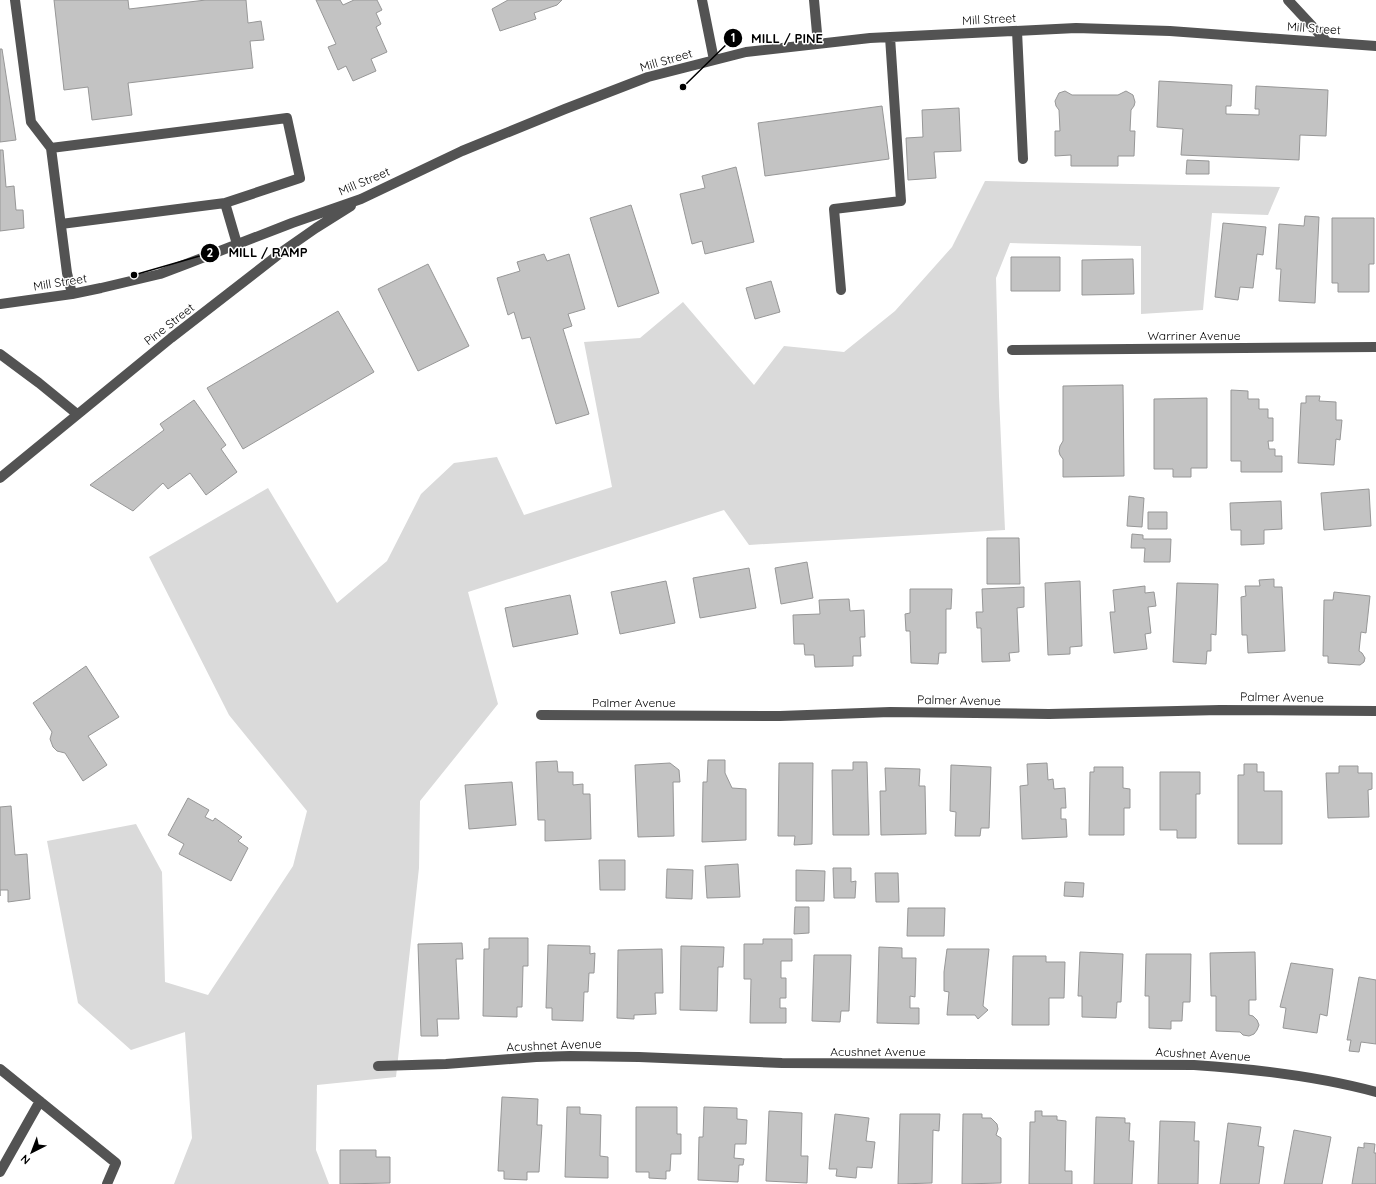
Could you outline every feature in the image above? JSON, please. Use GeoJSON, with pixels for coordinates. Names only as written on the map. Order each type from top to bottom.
{"type":"FeatureCollection","features":[{"type":"Feature","properties":{"kind":"street"},"geometry":{"type":"LineString","coordinates":[[15,0],[32,122],[51,148],[67,274],[72,294]]}},
{"type":"Feature","properties":{"kind":"street"},"geometry":{"type":"LineString","coordinates":[[702,0],[714,60]]}},
{"type":"Feature","properties":{"kind":"street"},"geometry":{"type":"LineString","coordinates":[[814,0],[818,44]]}},
{"type":"Feature","properties":{"kind":"street"},"geometry":{"type":"LineString","coordinates":[[1288,0],[1327,42]]}},
{"type":"Feature","properties":{"kind":"street","name":"Mill Street"},"geometry":{"type":"LineString","coordinates":[[0,304],[72,294],[160,274],[361,199],[462,151],[648,77],[746,52],[890,37],[1076,28],[1170,31],[1376,46]]}},
{"type":"Feature","properties":{"kind":"street"},"geometry":{"type":"LineString","coordinates":[[1017,31],[1023,160]]}},
{"type":"Feature","properties":{"kind":"street"},"geometry":{"type":"LineString","coordinates":[[842,290],[834,209],[901,201],[890,37]]}},
{"type":"Feature","properties":{"kind":"street"},"geometry":{"type":"LineString","coordinates":[[51,148],[286,118],[300,178],[225,203],[61,224]]}},
{"type":"Feature","properties":{"kind":"street","name":"Pine Street"},"geometry":{"type":"LineString","coordinates":[[0,478],[171,338],[282,251],[361,199]]}},
{"type":"Feature","properties":{"kind":"street"},"geometry":{"type":"LineString","coordinates":[[225,203],[237,244]]}},
{"type":"Feature","properties":{"kind":"street","name":"Warriner Avenue"},"geometry":{"type":"LineString","coordinates":[[1012,350],[1376,347]]}},
{"type":"Feature","properties":{"kind":"street"},"geometry":{"type":"LineString","coordinates":[[0,354],[77,414]]}},
{"type":"Feature","properties":{"kind":"street","name":"Palmer Avenue"},"geometry":{"type":"LineString","coordinates":[[541,716],[780,716],[890,712],[1049,714],[1220,710],[1376,711]]}},
{"type":"Feature","properties":{"kind":"street","name":"Acushnet Avenue"},"geometry":{"type":"LineString","coordinates":[[378,1066],[446,1064],[536,1056],[632,1057],[789,1063],[1186,1064],[1247,1068],[1286,1074],[1376,1092]]}},
{"type":"Feature","properties":{"kind":"street"},"geometry":{"type":"LineString","coordinates":[[0,1069],[116,1163],[107,1184]]}},
{"type":"Feature","properties":{"kind":"street"},"geometry":{"type":"LineString","coordinates":[[0,1172],[40,1101]]}},
{"type":"Feature","properties":{"kind":"shaded area"},"geometry":{"type":"Polygon","coordinates":[[[985,181],[1280,187],[1268,215],[1212,213],[1203,310],[1141,314],[1141,246],[1010,243],[996,278],[999,396],[1005,530],[749,545],[724,510],[468,592],[498,704],[420,801],[419,868],[396,1077],[317,1085],[316,1150],[329,1184],[174,1184],[192,1138],[185,1032],[131,1050],[78,1003],[47,841],[136,824],[162,872],[165,982],[208,995],[293,866],[307,811],[229,715],[149,557],[268,488],[337,603],[387,561],[421,494],[454,463],[497,457],[524,515],[612,487],[584,342],[640,338],[683,302],[754,385],[784,346],[844,352],[895,311],[952,247],[985,181]]]}},
{"type":"Feature","properties":{"kind":"building"},"geometry":{"type":"Polygon","coordinates":[[[54,0],[128,0],[129,9],[206,0],[246,0],[248,23],[261,21],[264,40],[250,41],[253,68],[128,83],[132,115],[92,120],[88,87],[64,90],[54,0]]]}},
{"type":"Feature","properties":{"kind":"building"},"geometry":{"type":"Polygon","coordinates":[[[316,0],[340,0],[343,5],[354,0],[377,0],[382,10],[376,13],[381,24],[376,27],[387,52],[371,59],[376,71],[353,81],[346,66],[338,70],[328,47],[336,44],[316,0]]]}},
{"type":"Feature","properties":{"kind":"building"},"geometry":{"type":"Polygon","coordinates":[[[508,0],[562,0],[557,5],[534,13],[536,19],[500,31],[492,9],[508,0]]]}},
{"type":"Feature","properties":{"kind":"building"},"geometry":{"type":"Polygon","coordinates":[[[0,49],[2,49],[16,140],[0,142],[0,49]]]}},
{"type":"Feature","properties":{"kind":"building"},"geometry":{"type":"Polygon","coordinates":[[[1159,81],[1232,85],[1231,106],[1226,106],[1226,114],[1259,115],[1259,109],[1255,109],[1256,86],[1328,90],[1326,136],[1300,135],[1299,160],[1181,155],[1183,129],[1157,127],[1159,81]]]}},
{"type":"Feature","properties":{"kind":"building"},"geometry":{"type":"Polygon","coordinates":[[[1065,91],[1072,95],[1118,95],[1126,91],[1133,95],[1135,102],[1131,110],[1130,131],[1135,131],[1134,156],[1118,156],[1118,166],[1071,166],[1071,155],[1055,156],[1055,131],[1060,131],[1059,110],[1055,101],[1059,93],[1065,91]]]}},
{"type":"Feature","properties":{"kind":"building"},"geometry":{"type":"Polygon","coordinates":[[[882,106],[889,159],[765,176],[758,123],[882,106]]]}},
{"type":"Feature","properties":{"kind":"building"},"geometry":{"type":"Polygon","coordinates":[[[959,108],[961,151],[934,152],[936,178],[908,180],[906,138],[923,137],[922,110],[959,108]]]}},
{"type":"Feature","properties":{"kind":"building"},"geometry":{"type":"Polygon","coordinates":[[[0,150],[3,150],[6,187],[14,186],[16,210],[23,210],[24,228],[0,231],[0,150]]]}},
{"type":"Feature","properties":{"kind":"building"},"geometry":{"type":"Polygon","coordinates":[[[1187,160],[1209,161],[1209,174],[1186,174],[1187,160]]]}},
{"type":"Feature","properties":{"kind":"building"},"geometry":{"type":"Polygon","coordinates":[[[736,167],[754,242],[705,254],[702,241],[692,244],[680,194],[705,188],[702,176],[736,167]]]}},
{"type":"Feature","properties":{"kind":"building"},"geometry":{"type":"Polygon","coordinates":[[[631,205],[659,293],[618,307],[590,218],[631,205]]]}},
{"type":"Feature","properties":{"kind":"building"},"geometry":{"type":"Polygon","coordinates":[[[1305,216],[1319,217],[1315,303],[1279,301],[1281,269],[1276,269],[1279,224],[1304,226],[1305,216]]]}},
{"type":"Feature","properties":{"kind":"building"},"geometry":{"type":"Polygon","coordinates":[[[1332,218],[1374,218],[1374,264],[1369,264],[1369,292],[1338,292],[1338,283],[1332,283],[1332,218]]]}},
{"type":"Feature","properties":{"kind":"building"},"geometry":{"type":"Polygon","coordinates":[[[1223,223],[1266,227],[1263,255],[1257,254],[1253,288],[1240,287],[1238,300],[1215,297],[1223,223]]]}},
{"type":"Feature","properties":{"kind":"building"},"geometry":{"type":"Polygon","coordinates":[[[544,254],[547,261],[569,254],[585,309],[568,314],[572,326],[563,329],[589,414],[556,424],[530,337],[522,339],[514,312],[508,315],[497,278],[520,271],[517,262],[544,254]]]}},
{"type":"Feature","properties":{"kind":"building"},"geometry":{"type":"Polygon","coordinates":[[[1011,257],[1060,257],[1060,291],[1011,291],[1011,257]]]}},
{"type":"Feature","properties":{"kind":"building"},"geometry":{"type":"Polygon","coordinates":[[[1133,259],[1134,294],[1082,295],[1082,260],[1133,259]]]}},
{"type":"Feature","properties":{"kind":"building"},"geometry":{"type":"Polygon","coordinates":[[[428,264],[469,346],[418,371],[378,289],[428,264]]]}},
{"type":"Feature","properties":{"kind":"building"},"geometry":{"type":"Polygon","coordinates":[[[771,281],[780,312],[755,319],[746,288],[771,281]]]}},
{"type":"Feature","properties":{"kind":"building"},"geometry":{"type":"Polygon","coordinates":[[[338,311],[374,372],[243,449],[207,388],[338,311]]]}},
{"type":"Feature","properties":{"kind":"building"},"geometry":{"type":"Polygon","coordinates":[[[1123,385],[1124,476],[1063,477],[1063,459],[1059,451],[1063,441],[1063,386],[1123,385]]]}},
{"type":"Feature","properties":{"kind":"building"},"geometry":{"type":"Polygon","coordinates":[[[1231,390],[1248,391],[1248,399],[1259,399],[1259,409],[1268,409],[1268,418],[1273,418],[1273,441],[1268,441],[1269,449],[1275,449],[1275,456],[1282,456],[1282,472],[1241,472],[1241,461],[1231,461],[1231,390]]]}},
{"type":"Feature","properties":{"kind":"building"},"geometry":{"type":"Polygon","coordinates":[[[1306,396],[1320,396],[1319,401],[1336,402],[1336,420],[1342,420],[1340,440],[1336,439],[1334,465],[1298,463],[1301,403],[1306,403],[1306,396]]]}},
{"type":"Feature","properties":{"kind":"building"},"geometry":{"type":"Polygon","coordinates":[[[1207,398],[1207,468],[1191,468],[1191,477],[1173,477],[1173,469],[1154,469],[1154,399],[1207,398]]]}},
{"type":"Feature","properties":{"kind":"building"},"geometry":{"type":"Polygon","coordinates":[[[194,400],[226,445],[221,449],[237,472],[206,495],[190,473],[168,489],[163,483],[133,511],[90,485],[164,430],[160,424],[194,400]]]}},
{"type":"Feature","properties":{"kind":"building"},"geometry":{"type":"Polygon","coordinates":[[[1369,489],[1371,526],[1324,530],[1321,493],[1369,489]]]}},
{"type":"Feature","properties":{"kind":"building"},"geometry":{"type":"Polygon","coordinates":[[[1129,496],[1144,498],[1142,527],[1127,526],[1129,496]]]}},
{"type":"Feature","properties":{"kind":"building"},"geometry":{"type":"Polygon","coordinates":[[[1281,501],[1282,529],[1264,530],[1264,544],[1241,545],[1241,530],[1231,530],[1230,503],[1281,501]]]}},
{"type":"Feature","properties":{"kind":"building"},"geometry":{"type":"Polygon","coordinates":[[[1148,512],[1167,512],[1167,529],[1148,529],[1148,512]]]}},
{"type":"Feature","properties":{"kind":"building"},"geometry":{"type":"Polygon","coordinates":[[[1132,534],[1143,535],[1143,539],[1171,539],[1170,562],[1144,562],[1145,548],[1131,548],[1132,534]]]}},
{"type":"Feature","properties":{"kind":"building"},"geometry":{"type":"Polygon","coordinates":[[[987,538],[1019,538],[1020,584],[987,584],[987,538]]]}},
{"type":"Feature","properties":{"kind":"building"},"geometry":{"type":"Polygon","coordinates":[[[807,562],[813,598],[781,604],[775,568],[807,562]]]}},
{"type":"Feature","properties":{"kind":"building"},"geometry":{"type":"Polygon","coordinates":[[[749,568],[756,608],[700,618],[693,578],[749,568]]]}},
{"type":"Feature","properties":{"kind":"building"},"geometry":{"type":"Polygon","coordinates":[[[1274,579],[1274,587],[1282,587],[1285,651],[1248,653],[1247,635],[1242,635],[1241,597],[1246,596],[1245,586],[1260,586],[1259,580],[1274,579]]]}},
{"type":"Feature","properties":{"kind":"building"},"geometry":{"type":"Polygon","coordinates":[[[666,581],[675,623],[620,634],[611,592],[666,581]]]}},
{"type":"Feature","properties":{"kind":"building"},"geometry":{"type":"Polygon","coordinates":[[[1080,581],[1082,646],[1070,647],[1070,654],[1048,655],[1045,583],[1080,581]]]}},
{"type":"Feature","properties":{"kind":"building"},"geometry":{"type":"Polygon","coordinates":[[[1177,583],[1218,584],[1216,635],[1211,634],[1211,651],[1207,651],[1206,664],[1173,662],[1177,583]]]}},
{"type":"Feature","properties":{"kind":"building"},"geometry":{"type":"Polygon","coordinates":[[[1145,586],[1145,593],[1154,592],[1156,606],[1148,607],[1151,633],[1145,634],[1147,649],[1114,653],[1110,612],[1115,612],[1113,590],[1145,586]]]}},
{"type":"Feature","properties":{"kind":"building"},"geometry":{"type":"Polygon","coordinates":[[[1024,587],[1024,607],[1017,608],[1019,652],[1009,653],[1010,661],[982,662],[981,628],[977,628],[976,612],[983,612],[982,589],[1024,587]]]}},
{"type":"Feature","properties":{"kind":"building"},"geometry":{"type":"Polygon","coordinates":[[[910,589],[952,589],[951,609],[946,609],[946,653],[939,653],[938,664],[911,663],[910,631],[906,631],[905,614],[910,613],[910,589]]]}},
{"type":"Feature","properties":{"kind":"building"},"geometry":{"type":"Polygon","coordinates":[[[1334,592],[1370,596],[1366,633],[1361,632],[1359,651],[1365,658],[1364,662],[1360,665],[1328,663],[1328,656],[1323,656],[1324,600],[1333,600],[1334,592]]]}},
{"type":"Feature","properties":{"kind":"building"},"geometry":{"type":"Polygon","coordinates":[[[570,595],[578,634],[513,647],[505,608],[570,595]]]}},
{"type":"Feature","properties":{"kind":"building"},"geometry":{"type":"Polygon","coordinates":[[[849,599],[850,611],[864,610],[865,637],[860,637],[861,656],[853,656],[853,666],[815,667],[814,655],[805,655],[804,644],[794,644],[793,615],[820,614],[819,600],[849,599]]]}},
{"type":"Feature","properties":{"kind":"building"},"geometry":{"type":"Polygon","coordinates":[[[86,666],[119,717],[88,736],[107,765],[83,781],[65,753],[57,751],[53,747],[50,739],[52,732],[33,703],[86,666]]]}},
{"type":"Feature","properties":{"kind":"building"},"geometry":{"type":"Polygon","coordinates":[[[708,760],[725,760],[725,773],[732,788],[746,789],[746,840],[702,842],[703,782],[707,782],[708,760]]]}},
{"type":"Feature","properties":{"kind":"building"},"geometry":{"type":"Polygon","coordinates":[[[557,761],[558,772],[573,772],[573,785],[583,784],[583,794],[590,794],[591,839],[545,841],[545,820],[538,820],[536,762],[557,761]]]}},
{"type":"Feature","properties":{"kind":"building"},"geometry":{"type":"Polygon","coordinates":[[[853,762],[867,762],[869,835],[833,835],[832,770],[853,770],[853,762]]]}},
{"type":"Feature","properties":{"kind":"building"},"geometry":{"type":"Polygon","coordinates":[[[670,763],[679,770],[680,782],[673,782],[674,836],[638,837],[635,765],[670,763]]]}},
{"type":"Feature","properties":{"kind":"building"},"geometry":{"type":"Polygon","coordinates":[[[779,763],[813,763],[812,844],[794,845],[795,836],[778,836],[779,763]]]}},
{"type":"Feature","properties":{"kind":"building"},"geometry":{"type":"Polygon","coordinates":[[[1047,763],[1048,780],[1053,779],[1054,789],[1065,788],[1066,808],[1061,808],[1061,819],[1066,819],[1067,837],[1022,839],[1020,786],[1028,785],[1027,764],[1047,763]]]}},
{"type":"Feature","properties":{"kind":"building"},"geometry":{"type":"Polygon","coordinates":[[[1244,764],[1257,764],[1257,772],[1264,772],[1264,791],[1282,791],[1282,844],[1238,844],[1238,775],[1244,775],[1244,764]]]}},
{"type":"Feature","properties":{"kind":"building"},"geometry":{"type":"Polygon","coordinates":[[[951,765],[991,767],[989,828],[981,828],[980,836],[955,836],[956,812],[950,811],[951,765]]]}},
{"type":"Feature","properties":{"kind":"building"},"geometry":{"type":"Polygon","coordinates":[[[1339,766],[1358,766],[1358,773],[1372,773],[1372,789],[1368,790],[1369,817],[1328,818],[1326,773],[1339,773],[1339,766]]]}},
{"type":"Feature","properties":{"kind":"building"},"geometry":{"type":"Polygon","coordinates":[[[1094,767],[1123,767],[1123,788],[1130,789],[1130,808],[1124,808],[1124,835],[1089,835],[1090,772],[1094,772],[1094,767]]]}},
{"type":"Feature","properties":{"kind":"building"},"geometry":{"type":"Polygon","coordinates":[[[885,768],[920,769],[919,786],[925,786],[926,834],[881,835],[880,791],[886,791],[885,768]]]}},
{"type":"Feature","properties":{"kind":"building"},"geometry":{"type":"Polygon","coordinates":[[[1160,772],[1200,772],[1200,794],[1196,794],[1196,838],[1177,838],[1177,830],[1160,830],[1160,772]]]}},
{"type":"Feature","properties":{"kind":"building"},"geometry":{"type":"Polygon","coordinates":[[[512,782],[516,825],[469,829],[465,785],[512,782]]]}},
{"type":"Feature","properties":{"kind":"building"},"geometry":{"type":"Polygon","coordinates":[[[188,798],[209,810],[205,817],[213,821],[215,818],[242,837],[238,841],[248,848],[231,881],[179,854],[184,844],[168,835],[188,798]]]}},
{"type":"Feature","properties":{"kind":"building"},"geometry":{"type":"Polygon","coordinates":[[[11,806],[15,855],[27,854],[30,899],[8,902],[8,890],[0,890],[0,807],[11,806]]]}},
{"type":"Feature","properties":{"kind":"building"},"geometry":{"type":"Polygon","coordinates":[[[599,860],[625,860],[625,890],[600,890],[599,860]]]}},
{"type":"Feature","properties":{"kind":"building"},"geometry":{"type":"Polygon","coordinates":[[[738,864],[740,897],[707,898],[705,866],[738,864]]]}},
{"type":"Feature","properties":{"kind":"building"},"geometry":{"type":"Polygon","coordinates":[[[833,868],[851,868],[851,882],[856,881],[855,898],[834,898],[833,868]]]}},
{"type":"Feature","properties":{"kind":"building"},"geometry":{"type":"Polygon","coordinates":[[[667,869],[693,870],[692,899],[666,898],[667,869]]]}},
{"type":"Feature","properties":{"kind":"building"},"geometry":{"type":"Polygon","coordinates":[[[796,870],[825,871],[824,901],[796,901],[796,870]]]}},
{"type":"Feature","properties":{"kind":"building"},"geometry":{"type":"Polygon","coordinates":[[[875,873],[898,873],[899,902],[876,902],[875,873]]]}},
{"type":"Feature","properties":{"kind":"building"},"geometry":{"type":"Polygon","coordinates":[[[1065,882],[1084,883],[1083,897],[1064,896],[1065,882]]]}},
{"type":"Feature","properties":{"kind":"building"},"geometry":{"type":"Polygon","coordinates":[[[795,907],[809,907],[809,933],[794,934],[795,907]]]}},
{"type":"Feature","properties":{"kind":"building"},"geometry":{"type":"Polygon","coordinates":[[[908,908],[945,908],[944,936],[907,936],[908,908]]]}},
{"type":"Feature","properties":{"kind":"building"},"geometry":{"type":"Polygon","coordinates":[[[489,938],[528,938],[528,966],[523,966],[522,1007],[517,1007],[517,1017],[483,1016],[484,949],[489,949],[489,938]]]}},
{"type":"Feature","properties":{"kind":"building"},"geometry":{"type":"Polygon","coordinates":[[[763,939],[792,939],[792,961],[781,961],[781,978],[786,978],[786,998],[780,998],[780,1008],[786,1008],[786,1023],[750,1023],[751,979],[744,979],[744,944],[763,944],[763,939]]]}},
{"type":"Feature","properties":{"kind":"building"},"geometry":{"type":"Polygon","coordinates":[[[462,943],[463,959],[456,959],[459,1019],[437,1019],[438,1036],[421,1036],[418,944],[462,943]]]}},
{"type":"Feature","properties":{"kind":"building"},"geometry":{"type":"Polygon","coordinates":[[[548,945],[590,946],[590,954],[595,953],[594,973],[589,973],[588,992],[584,992],[583,1021],[552,1020],[552,1008],[546,1008],[548,945]]]}},
{"type":"Feature","properties":{"kind":"building"},"geometry":{"type":"Polygon","coordinates":[[[681,946],[724,947],[723,967],[718,967],[717,1011],[680,1010],[681,946]]]}},
{"type":"Feature","properties":{"kind":"building"},"geometry":{"type":"Polygon","coordinates":[[[879,947],[902,948],[902,958],[916,958],[915,997],[910,996],[910,1008],[919,1008],[919,1024],[877,1023],[879,947]]]}},
{"type":"Feature","properties":{"kind":"building"},"geometry":{"type":"Polygon","coordinates":[[[662,949],[663,993],[655,993],[656,1014],[634,1015],[634,1019],[617,1018],[618,950],[662,949]]]}},
{"type":"Feature","properties":{"kind":"building"},"geometry":{"type":"Polygon","coordinates":[[[947,949],[989,949],[983,1006],[988,1010],[978,1019],[975,1015],[947,1015],[949,992],[944,991],[944,972],[947,949]]]}},
{"type":"Feature","properties":{"kind":"building"},"geometry":{"type":"Polygon","coordinates":[[[1080,952],[1123,954],[1121,1002],[1117,1002],[1116,1018],[1082,1017],[1082,996],[1078,996],[1080,952]]]}},
{"type":"Feature","properties":{"kind":"building"},"geometry":{"type":"Polygon","coordinates":[[[1255,952],[1256,1000],[1249,1000],[1249,1015],[1253,1016],[1257,1020],[1259,1025],[1257,1030],[1254,1034],[1249,1036],[1243,1035],[1240,1032],[1216,1031],[1216,996],[1211,996],[1210,953],[1255,952]]]}},
{"type":"Feature","properties":{"kind":"building"},"geometry":{"type":"Polygon","coordinates":[[[1146,954],[1191,954],[1190,1002],[1183,1002],[1182,1021],[1171,1021],[1171,1029],[1149,1028],[1149,996],[1145,996],[1146,954]]]}},
{"type":"Feature","properties":{"kind":"building"},"geometry":{"type":"Polygon","coordinates":[[[814,955],[851,955],[849,1011],[841,1011],[840,1022],[812,1021],[814,955]]]}},
{"type":"Feature","properties":{"kind":"building"},"geometry":{"type":"Polygon","coordinates":[[[1013,956],[1046,956],[1046,962],[1065,962],[1064,998],[1049,998],[1049,1025],[1012,1025],[1013,956]]]}},
{"type":"Feature","properties":{"kind":"building"},"geometry":{"type":"Polygon","coordinates":[[[1291,963],[1333,969],[1327,1016],[1320,1014],[1317,1033],[1283,1028],[1286,1008],[1280,1007],[1291,963]]]}},
{"type":"Feature","properties":{"kind":"building"},"geometry":{"type":"Polygon","coordinates":[[[1359,977],[1376,980],[1376,1044],[1361,1042],[1359,1052],[1349,1051],[1351,1040],[1347,1040],[1359,977]]]}},
{"type":"Feature","properties":{"kind":"building"},"geometry":{"type":"Polygon","coordinates":[[[502,1097],[538,1099],[537,1125],[542,1125],[539,1172],[527,1172],[527,1180],[504,1179],[504,1171],[498,1171],[502,1097]]]}},
{"type":"Feature","properties":{"kind":"building"},"geometry":{"type":"Polygon","coordinates":[[[567,1107],[580,1107],[580,1114],[601,1115],[600,1156],[608,1157],[608,1178],[565,1177],[567,1107]]]}},
{"type":"Feature","properties":{"kind":"building"},"geometry":{"type":"Polygon","coordinates":[[[636,1107],[677,1107],[677,1134],[681,1134],[681,1154],[671,1154],[670,1171],[666,1171],[666,1179],[649,1178],[649,1172],[636,1172],[636,1107]]]}},
{"type":"Feature","properties":{"kind":"building"},"geometry":{"type":"Polygon","coordinates":[[[704,1107],[737,1108],[737,1119],[747,1120],[746,1144],[735,1144],[734,1158],[744,1159],[743,1165],[739,1165],[738,1182],[698,1180],[699,1137],[703,1137],[704,1107]]]}},
{"type":"Feature","properties":{"kind":"building"},"geometry":{"type":"Polygon","coordinates":[[[769,1111],[802,1113],[801,1156],[808,1156],[807,1183],[766,1181],[769,1111]]]}},
{"type":"Feature","properties":{"kind":"building"},"geometry":{"type":"Polygon","coordinates":[[[1035,1111],[1042,1111],[1042,1116],[1057,1116],[1057,1120],[1066,1121],[1065,1171],[1072,1171],[1072,1184],[1029,1184],[1030,1122],[1035,1122],[1035,1111]]]}},
{"type":"Feature","properties":{"kind":"building"},"geometry":{"type":"Polygon","coordinates":[[[835,1114],[869,1118],[866,1141],[875,1142],[872,1168],[857,1167],[856,1178],[836,1176],[837,1169],[829,1169],[835,1114]]]}},
{"type":"Feature","properties":{"kind":"building"},"geometry":{"type":"Polygon","coordinates":[[[900,1114],[940,1114],[939,1131],[933,1130],[932,1183],[898,1184],[900,1114]]]}},
{"type":"Feature","properties":{"kind":"building"},"geometry":{"type":"Polygon","coordinates":[[[963,1114],[982,1114],[982,1118],[991,1118],[997,1124],[998,1129],[996,1135],[1001,1138],[1001,1183],[962,1184],[963,1114]]]}},
{"type":"Feature","properties":{"kind":"building"},"geometry":{"type":"Polygon","coordinates":[[[1096,1117],[1125,1118],[1125,1123],[1130,1123],[1129,1141],[1134,1141],[1132,1184],[1094,1184],[1096,1117]]]}},
{"type":"Feature","properties":{"kind":"building"},"geometry":{"type":"Polygon","coordinates":[[[1160,1121],[1195,1122],[1194,1141],[1199,1141],[1198,1184],[1158,1184],[1160,1121]]]}},
{"type":"Feature","properties":{"kind":"building"},"geometry":{"type":"Polygon","coordinates":[[[1228,1123],[1261,1127],[1258,1146],[1264,1147],[1259,1184],[1220,1184],[1228,1123]]]}},
{"type":"Feature","properties":{"kind":"building"},"geometry":{"type":"Polygon","coordinates":[[[1294,1130],[1331,1137],[1322,1184],[1284,1184],[1294,1130]]]}},
{"type":"Feature","properties":{"kind":"building"},"geometry":{"type":"Polygon","coordinates":[[[1364,1143],[1375,1144],[1374,1153],[1376,1153],[1376,1184],[1352,1184],[1358,1147],[1364,1148],[1364,1143]]]}},
{"type":"Feature","properties":{"kind":"building"},"geometry":{"type":"Polygon","coordinates":[[[340,1150],[376,1150],[376,1157],[390,1157],[390,1183],[340,1184],[340,1150]]]}},
{"type":"Feature","properties":{"kind":"place","name":"MILL / PINE"},"geometry":{"type":"Point","coordinates":[683,87]}},
{"type":"Feature","properties":{"kind":"place","name":"MILL / RAMP"},"geometry":{"type":"Point","coordinates":[134,275]}}]}
